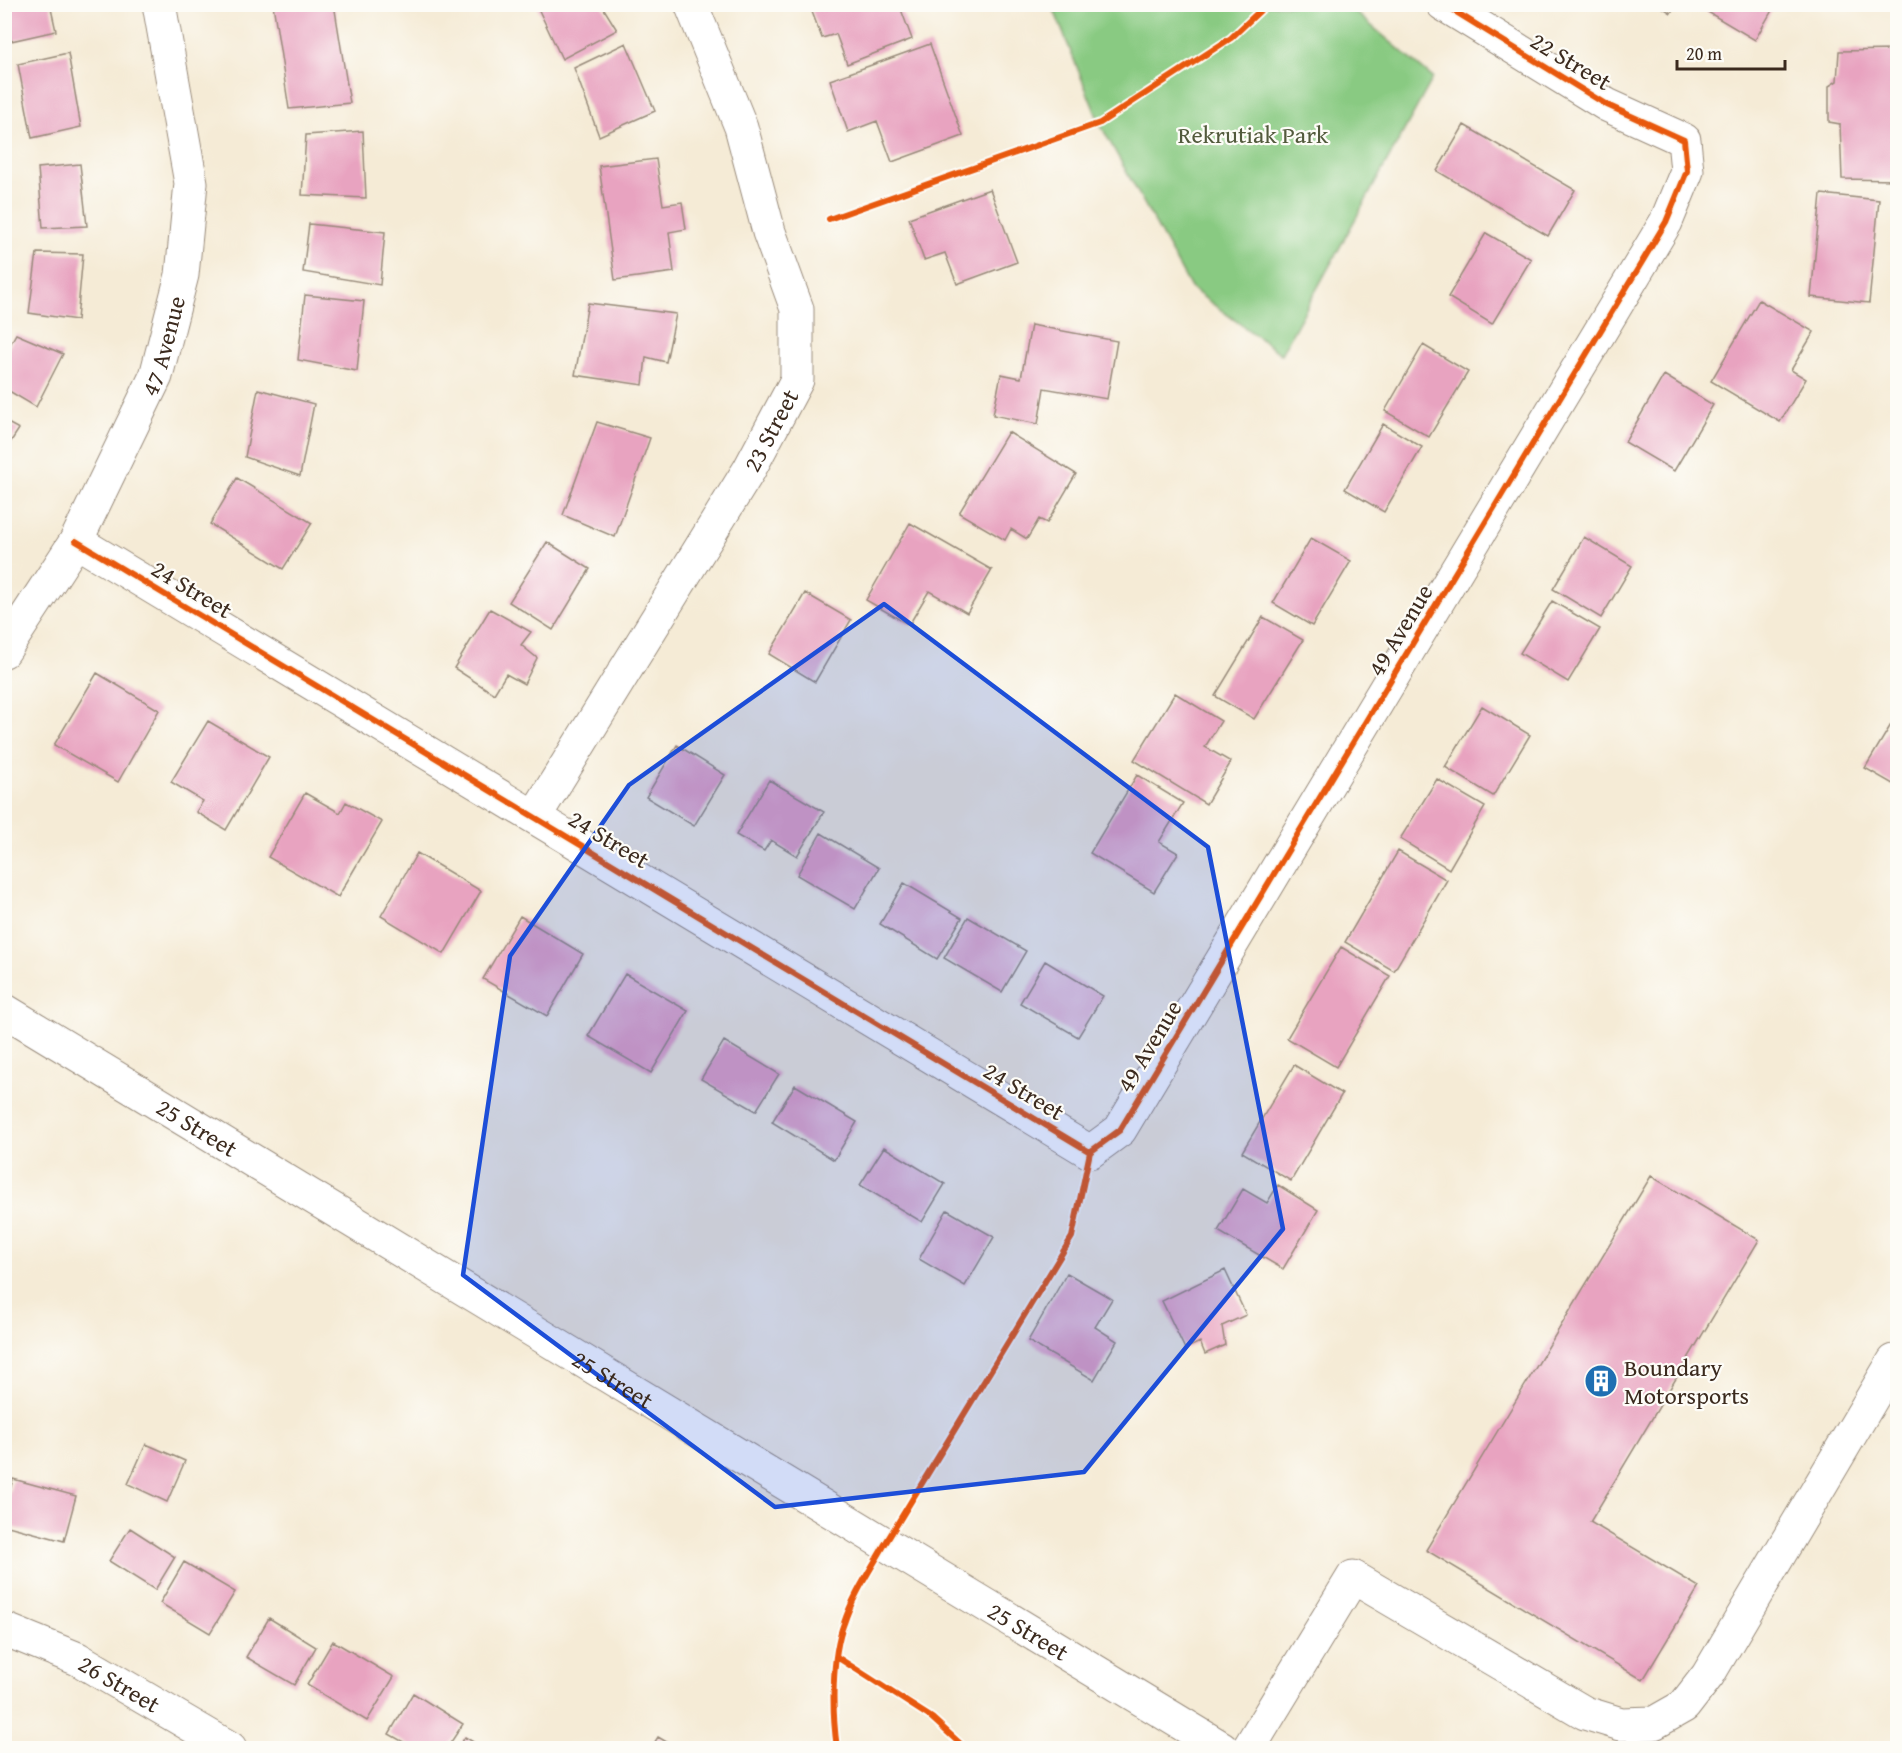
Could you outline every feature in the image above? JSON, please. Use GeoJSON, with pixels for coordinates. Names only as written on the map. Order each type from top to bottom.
{"type":"FeatureCollection","features":[{"type":"Feature","properties":{"kind":"street","name":"47 Avenue"},"geometry":{"type":"LineString","coordinates":[[4,651],[76,541],[156,376],[182,275],[191,183],[159,4]]}},
{"type":"Feature","properties":{"kind":"street","name":"23 Street"},"geometry":{"type":"LineString","coordinates":[[536,816],[749,470],[797,380],[797,309],[769,232],[741,127],[691,4]]}},
{"type":"Feature","properties":{"kind":"street","name":"22 Street"},"geometry":{"type":"LineString","coordinates":[[1443,4],[1607,105],[1684,140]]}},
{"type":"Feature","properties":{"kind":"street","name":"49 Avenue"},"geometry":{"type":"LineString","coordinates":[[1120,1130],[1666,222],[1687,171],[1684,140]]}},
{"type":"Feature","properties":{"kind":"street","name":"24 Street"},"geometry":{"type":"LineString","coordinates":[[76,541],[536,816],[1090,1152],[1120,1130]]}},
{"type":"Feature","properties":{"kind":"street","name":"25 Street"},"geometry":{"type":"LineString","coordinates":[[4,1010],[1222,1749]]}},
{"type":"Feature","properties":{"kind":"street"},"geometry":{"type":"LineString","coordinates":[[1250,1749],[1353,1577],[1585,1713],[1621,1724],[1654,1723],[1684,1706],[1708,1675],[1894,1361],[1898,1363]]}},
{"type":"Feature","properties":{"kind":"street","name":"26 Street"},"geometry":{"type":"LineString","coordinates":[[4,1629],[78,1659],[230,1749]]}},
{"type":"Feature","properties":{"kind":"highlighted area"},"geometry":{"type":"Polygon","coordinates":[[[884,604],[1208,847],[1283,1229],[1084,1472],[775,1507],[463,1275],[510,956],[629,785],[884,604]]]}},
{"type":"Feature","properties":{"kind":"green space","name":"Rekrutiak Park"},"geometry":{"type":"Polygon","coordinates":[[[1052,5],[1347,5],[1433,78],[1281,354],[1191,288],[1100,124],[1052,5]]]}},
{"type":"Feature","properties":{"kind":"building"},"geometry":{"type":"Polygon","coordinates":[[[4,4],[50,4],[56,31],[11,41],[4,4]]]}},
{"type":"Feature","properties":{"kind":"building"},"geometry":{"type":"Polygon","coordinates":[[[273,4],[334,4],[350,103],[289,109],[273,4]]]}},
{"type":"Feature","properties":{"kind":"building"},"geometry":{"type":"Polygon","coordinates":[[[536,4],[601,4],[617,30],[562,59],[536,4]]]}},
{"type":"Feature","properties":{"kind":"building"},"geometry":{"type":"Polygon","coordinates":[[[809,4],[899,4],[912,39],[847,64],[836,34],[822,38],[809,4]]]}},
{"type":"Feature","properties":{"kind":"building"},"geometry":{"type":"Polygon","coordinates":[[[1657,4],[1676,4],[1671,13],[1657,4]]]}},
{"type":"Feature","properties":{"kind":"building"},"geometry":{"type":"Polygon","coordinates":[[[1696,5],[1775,5],[1755,40],[1696,5]]]}},
{"type":"Feature","properties":{"kind":"building"},"geometry":{"type":"Polygon","coordinates":[[[626,43],[655,111],[599,136],[574,68],[626,43]]]}},
{"type":"Feature","properties":{"kind":"building"},"geometry":{"type":"Polygon","coordinates":[[[930,44],[963,136],[892,162],[877,121],[848,132],[830,80],[930,44]]]}},
{"type":"Feature","properties":{"kind":"building"},"geometry":{"type":"Polygon","coordinates":[[[1894,50],[1895,180],[1842,179],[1840,124],[1829,122],[1829,86],[1837,81],[1839,51],[1894,50]]]}},
{"type":"Feature","properties":{"kind":"building"},"geometry":{"type":"Polygon","coordinates":[[[68,53],[81,127],[32,138],[18,64],[68,53]]]}},
{"type":"Feature","properties":{"kind":"building"},"geometry":{"type":"Polygon","coordinates":[[[1464,125],[1575,190],[1548,236],[1437,171],[1464,125]]]}},
{"type":"Feature","properties":{"kind":"building"},"geometry":{"type":"Polygon","coordinates":[[[363,131],[366,198],[302,195],[306,135],[363,131]]]}},
{"type":"Feature","properties":{"kind":"building"},"geometry":{"type":"Polygon","coordinates":[[[656,159],[663,205],[682,202],[686,229],[669,232],[674,272],[615,280],[599,166],[656,159]]]}},
{"type":"Feature","properties":{"kind":"building"},"geometry":{"type":"Polygon","coordinates":[[[80,164],[87,226],[43,228],[38,168],[80,164]]]}},
{"type":"Feature","properties":{"kind":"building"},"geometry":{"type":"Polygon","coordinates":[[[990,189],[1017,262],[957,284],[945,253],[924,260],[909,218],[990,189]]]}},
{"type":"Feature","properties":{"kind":"building"},"geometry":{"type":"Polygon","coordinates":[[[1821,194],[1879,200],[1869,303],[1811,297],[1821,194]]]}},
{"type":"Feature","properties":{"kind":"building"},"geometry":{"type":"Polygon","coordinates":[[[309,224],[385,232],[380,285],[303,272],[309,224]]]}},
{"type":"Feature","properties":{"kind":"building"},"geometry":{"type":"Polygon","coordinates":[[[1486,233],[1531,259],[1492,324],[1448,297],[1486,233]]]}},
{"type":"Feature","properties":{"kind":"building"},"geometry":{"type":"Polygon","coordinates":[[[37,253],[83,254],[77,320],[29,313],[37,253]]]}},
{"type":"Feature","properties":{"kind":"building"},"geometry":{"type":"Polygon","coordinates":[[[305,295],[364,301],[357,371],[298,360],[305,295]]]}},
{"type":"Feature","properties":{"kind":"building"},"geometry":{"type":"Polygon","coordinates":[[[1759,300],[1814,332],[1791,370],[1806,379],[1780,422],[1711,381],[1759,300]]]}},
{"type":"Feature","properties":{"kind":"building"},"geometry":{"type":"Polygon","coordinates":[[[588,303],[676,314],[666,362],[646,357],[643,385],[575,375],[588,303]]]}},
{"type":"Feature","properties":{"kind":"building"},"geometry":{"type":"Polygon","coordinates":[[[1031,325],[1117,341],[1107,399],[1044,388],[1038,424],[993,415],[1001,374],[1021,378],[1031,325]]]}},
{"type":"Feature","properties":{"kind":"building"},"geometry":{"type":"Polygon","coordinates":[[[16,334],[63,354],[36,407],[4,388],[4,355],[16,334]]]}},
{"type":"Feature","properties":{"kind":"building"},"geometry":{"type":"Polygon","coordinates":[[[1423,345],[1468,372],[1429,437],[1385,411],[1423,345]]]}},
{"type":"Feature","properties":{"kind":"building"},"geometry":{"type":"Polygon","coordinates":[[[1664,375],[1713,405],[1674,471],[1625,442],[1664,375]]]}},
{"type":"Feature","properties":{"kind":"building"},"geometry":{"type":"Polygon","coordinates":[[[258,389],[314,404],[300,476],[245,457],[258,389]]]}},
{"type":"Feature","properties":{"kind":"building"},"geometry":{"type":"Polygon","coordinates":[[[4,421],[19,429],[4,452],[4,421]]]}},
{"type":"Feature","properties":{"kind":"building"},"geometry":{"type":"Polygon","coordinates":[[[597,422],[650,438],[615,537],[563,515],[597,422]]]}},
{"type":"Feature","properties":{"kind":"building"},"geometry":{"type":"Polygon","coordinates":[[[1383,424],[1422,447],[1384,512],[1345,489],[1383,424]]]}},
{"type":"Feature","properties":{"kind":"building"},"geometry":{"type":"Polygon","coordinates":[[[1008,432],[1076,474],[1047,523],[1039,519],[1027,539],[1011,529],[1005,540],[959,513],[1008,432]]]}},
{"type":"Feature","properties":{"kind":"building"},"geometry":{"type":"Polygon","coordinates":[[[237,478],[312,523],[283,569],[210,524],[237,478]]]}},
{"type":"Feature","properties":{"kind":"building"},"geometry":{"type":"Polygon","coordinates":[[[910,523],[992,570],[967,613],[929,591],[909,625],[866,600],[910,523]]]}},
{"type":"Feature","properties":{"kind":"building"},"geometry":{"type":"Polygon","coordinates":[[[1584,537],[1632,566],[1601,618],[1553,589],[1584,537]]]}},
{"type":"Feature","properties":{"kind":"building"},"geometry":{"type":"Polygon","coordinates":[[[1311,538],[1351,561],[1312,626],[1273,603],[1311,538]]]}},
{"type":"Feature","properties":{"kind":"building"},"geometry":{"type":"Polygon","coordinates":[[[547,542],[590,569],[553,630],[509,602],[547,542]]]}},
{"type":"Feature","properties":{"kind":"building"},"geometry":{"type":"Polygon","coordinates":[[[805,593],[851,620],[815,682],[769,654],[805,593]]]}},
{"type":"Feature","properties":{"kind":"building"},"geometry":{"type":"Polygon","coordinates":[[[1552,601],[1600,629],[1568,682],[1520,653],[1552,601]]]}},
{"type":"Feature","properties":{"kind":"building"},"geometry":{"type":"Polygon","coordinates":[[[490,609],[531,632],[521,645],[537,658],[524,684],[506,674],[494,694],[454,668],[490,609]]]}},
{"type":"Feature","properties":{"kind":"building"},"geometry":{"type":"Polygon","coordinates":[[[1263,617],[1303,640],[1254,719],[1215,696],[1263,617]]]}},
{"type":"Feature","properties":{"kind":"building"},"geometry":{"type":"Polygon","coordinates":[[[97,673],[159,710],[118,782],[54,745],[97,673]]]}},
{"type":"Feature","properties":{"kind":"building"},"geometry":{"type":"Polygon","coordinates":[[[1175,693],[1221,721],[1205,747],[1231,762],[1206,804],[1134,760],[1175,693]]]}},
{"type":"Feature","properties":{"kind":"building"},"geometry":{"type":"Polygon","coordinates":[[[1482,706],[1530,735],[1493,796],[1445,767],[1482,706]]]}},
{"type":"Feature","properties":{"kind":"building"},"geometry":{"type":"Polygon","coordinates":[[[1898,713],[1898,787],[1865,768],[1898,713]]]}},
{"type":"Feature","properties":{"kind":"building"},"geometry":{"type":"Polygon","coordinates":[[[208,721],[269,757],[226,830],[196,812],[203,801],[171,782],[208,721]]]}},
{"type":"Feature","properties":{"kind":"building"},"geometry":{"type":"Polygon","coordinates":[[[677,745],[725,775],[694,826],[646,797],[677,745]]]}},
{"type":"Feature","properties":{"kind":"building"},"geometry":{"type":"Polygon","coordinates":[[[1137,775],[1183,803],[1159,842],[1178,853],[1154,892],[1090,853],[1137,775]]]}},
{"type":"Feature","properties":{"kind":"building"},"geometry":{"type":"Polygon","coordinates":[[[1437,779],[1485,807],[1449,869],[1400,839],[1437,779]]]}},
{"type":"Feature","properties":{"kind":"building"},"geometry":{"type":"Polygon","coordinates":[[[769,780],[824,812],[797,856],[771,840],[764,851],[736,835],[769,780]]]}},
{"type":"Feature","properties":{"kind":"building"},"geometry":{"type":"Polygon","coordinates":[[[305,793],[340,813],[346,802],[382,822],[338,897],[268,857],[305,793]]]}},
{"type":"Feature","properties":{"kind":"building"},"geometry":{"type":"Polygon","coordinates":[[[821,833],[879,868],[855,909],[797,875],[821,833]]]}},
{"type":"Feature","properties":{"kind":"building"},"geometry":{"type":"Polygon","coordinates":[[[1398,851],[1447,880],[1394,971],[1345,942],[1398,851]]]}},
{"type":"Feature","properties":{"kind":"building"},"geometry":{"type":"Polygon","coordinates":[[[417,853],[481,891],[444,954],[381,916],[417,853]]]}},
{"type":"Feature","properties":{"kind":"building"},"geometry":{"type":"Polygon","coordinates":[[[904,883],[962,918],[937,959],[880,924],[904,883]]]}},
{"type":"Feature","properties":{"kind":"building"},"geometry":{"type":"Polygon","coordinates":[[[520,916],[583,954],[547,1016],[483,979],[520,916]]]}},
{"type":"Feature","properties":{"kind":"building"},"geometry":{"type":"Polygon","coordinates":[[[968,917],[1026,951],[1002,992],[944,958],[968,917]]]}},
{"type":"Feature","properties":{"kind":"building"},"geometry":{"type":"Polygon","coordinates":[[[1341,947],[1390,976],[1336,1067],[1287,1038],[1341,947]]]}},
{"type":"Feature","properties":{"kind":"building"},"geometry":{"type":"Polygon","coordinates":[[[1045,961],[1103,996],[1078,1037],[1020,1003],[1045,961]]]}},
{"type":"Feature","properties":{"kind":"building"},"geometry":{"type":"Polygon","coordinates":[[[625,974],[688,1011],[651,1073],[588,1036],[625,974]]]}},
{"type":"Feature","properties":{"kind":"building"},"geometry":{"type":"Polygon","coordinates":[[[724,1041],[779,1074],[756,1111],[701,1079],[724,1041]]]}},
{"type":"Feature","properties":{"kind":"building"},"geometry":{"type":"Polygon","coordinates":[[[1294,1065],[1342,1094],[1291,1181],[1242,1152],[1294,1065]]]}},
{"type":"Feature","properties":{"kind":"building"},"geometry":{"type":"Polygon","coordinates":[[[795,1085],[857,1122],[834,1160],[772,1122],[795,1085]]]}},
{"type":"Feature","properties":{"kind":"building"},"geometry":{"type":"Polygon","coordinates":[[[884,1147],[945,1184],[922,1222],[860,1185],[884,1147]]]}},
{"type":"Feature","properties":{"kind":"building","name":"Boundary Motorsports"},"geometry":{"type":"Polygon","coordinates":[[[1651,1176],[1759,1240],[1590,1522],[1699,1587],[1643,1680],[1426,1550],[1651,1176]]]}},
{"type":"Feature","properties":{"kind":"building"},"geometry":{"type":"Polygon","coordinates":[[[1278,1185],[1318,1210],[1283,1269],[1218,1231],[1243,1189],[1267,1203],[1278,1185]]]}},
{"type":"Feature","properties":{"kind":"building"},"geometry":{"type":"Polygon","coordinates":[[[947,1210],[994,1237],[965,1286],[919,1259],[947,1210]]]}},
{"type":"Feature","properties":{"kind":"building"},"geometry":{"type":"Polygon","coordinates":[[[1225,1270],[1246,1315],[1222,1326],[1225,1345],[1205,1354],[1200,1342],[1185,1349],[1162,1301],[1225,1270]]]}},
{"type":"Feature","properties":{"kind":"building"},"geometry":{"type":"Polygon","coordinates":[[[1067,1273],[1112,1299],[1095,1327],[1117,1341],[1094,1380],[1028,1341],[1067,1273]]]}},
{"type":"Feature","properties":{"kind":"building"},"geometry":{"type":"Polygon","coordinates":[[[146,1444],[185,1461],[167,1502],[128,1484],[146,1444]]]}},
{"type":"Feature","properties":{"kind":"building"},"geometry":{"type":"Polygon","coordinates":[[[13,1479],[76,1496],[64,1541],[4,1525],[4,1511],[13,1479]]]}},
{"type":"Feature","properties":{"kind":"building"},"geometry":{"type":"Polygon","coordinates":[[[130,1528],[175,1557],[155,1590],[109,1561],[130,1528]]]}},
{"type":"Feature","properties":{"kind":"building"},"geometry":{"type":"Polygon","coordinates":[[[184,1562],[235,1592],[210,1633],[160,1603],[184,1562]]]}},
{"type":"Feature","properties":{"kind":"building"},"geometry":{"type":"Polygon","coordinates":[[[269,1618],[316,1647],[294,1685],[246,1657],[269,1618]]]}},
{"type":"Feature","properties":{"kind":"building"},"geometry":{"type":"Polygon","coordinates":[[[333,1641],[394,1677],[367,1721],[307,1685],[333,1641]]]}},
{"type":"Feature","properties":{"kind":"building"},"geometry":{"type":"Polygon","coordinates":[[[413,1693],[463,1724],[447,1748],[414,1748],[389,1734],[413,1693]]]}},
{"type":"Feature","properties":{"kind":"building"},"geometry":{"type":"Polygon","coordinates":[[[465,1737],[483,1748],[458,1748],[465,1737]]]}},
{"type":"Feature","properties":{"kind":"building"},"geometry":{"type":"Polygon","coordinates":[[[658,1737],[677,1748],[651,1748],[658,1737]]]}},
{"type":"Feature","properties":{"kind":"cycle path"},"geometry":{"type":"LineString","coordinates":[[829,219],[1100,123],[1231,38],[1267,4]]}},
{"type":"Feature","properties":{"kind":"cycle path"},"geometry":{"type":"LineString","coordinates":[[76,541],[1090,1152],[1120,1130],[1666,222],[1687,171],[1684,140],[1607,105],[1443,4]]}},
{"type":"Feature","properties":{"kind":"cycle path"},"geometry":{"type":"LineString","coordinates":[[837,1748],[834,1718],[835,1668],[840,1637],[848,1613],[857,1592],[885,1544],[1072,1237],[1090,1152]]}},
{"type":"Feature","properties":{"kind":"cycle path"},"geometry":{"type":"LineString","coordinates":[[837,1657],[932,1718],[965,1748]]}},
{"type":"Feature","properties":{"kind":"place","name":"Boundary Motorsports"},"geometry":{"type":"Point","coordinates":[1601,1381]}}]}
